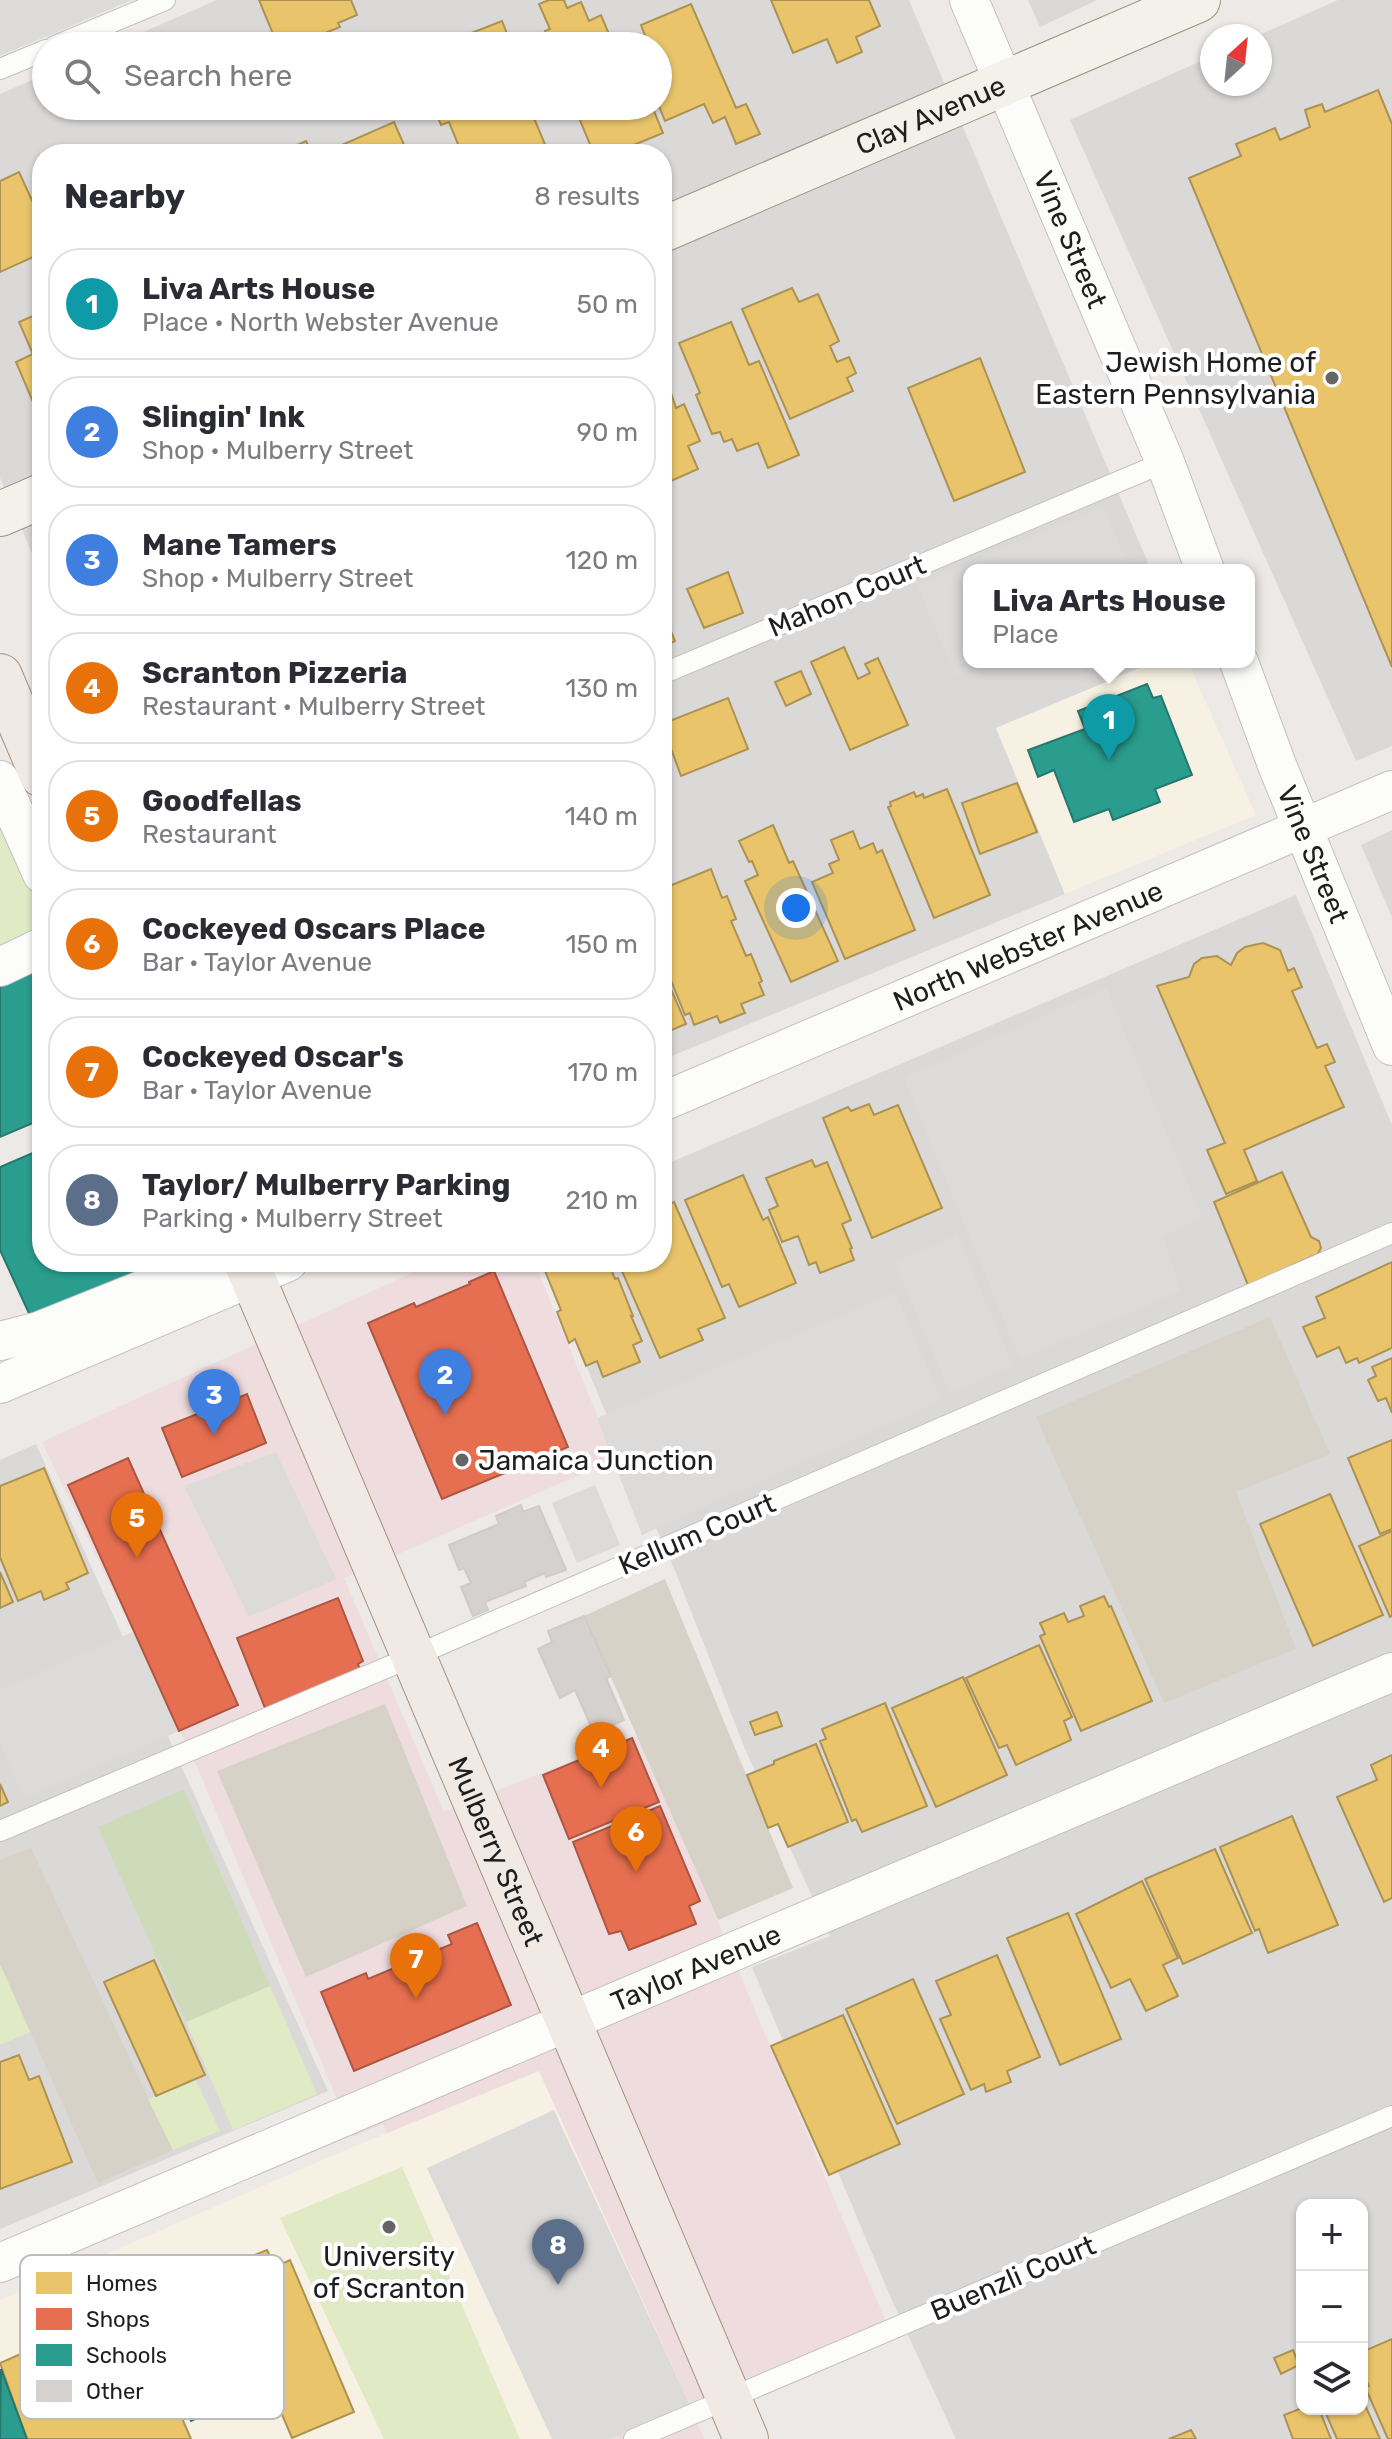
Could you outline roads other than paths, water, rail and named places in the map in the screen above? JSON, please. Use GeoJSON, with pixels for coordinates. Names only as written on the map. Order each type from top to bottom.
{"type":"FeatureCollection","features":[{"type":"Feature","properties":{"kind":"main road","name":"Clay Avenue"},"geometry":{"type":"LineString","coordinates":[[672,226],[1198,0]]}},
{"type":"Feature","properties":{"kind":"main road"},"geometry":{"type":"LineString","coordinates":[[0,514],[32,500]]}},
{"type":"Feature","properties":{"kind":"main road"},"geometry":{"type":"LineString","coordinates":[[0,676],[32,751]]}},
{"type":"Feature","properties":{"kind":"main road","name":"Mulberry Street"},"geometry":{"type":"LineString","coordinates":[[264,1272],[414,1656],[746,2439]]}},
{"type":"Feature","properties":{"kind":"street","name":"Vine Street"},"geometry":{"type":"LineString","coordinates":[[969,0],[1165,462],[1203,564]]}},
{"type":"Feature","properties":{"kind":"street","name":"Vine Street"},"geometry":{"type":"LineString","coordinates":[[1241,668],[1392,1046]]}},
{"type":"Feature","properties":{"kind":"street"},"geometry":{"type":"LineString","coordinates":[[0,780],[32,852]]}},
{"type":"Feature","properties":{"kind":"street","name":"North Webster Avenue"},"geometry":{"type":"LineString","coordinates":[[672,1098],[1392,790]]}},
{"type":"Feature","properties":{"kind":"street"},"geometry":{"type":"LineString","coordinates":[[0,967],[32,952]]}},
{"type":"Feature","properties":{"kind":"street"},"geometry":{"type":"LineString","coordinates":[[0,1341],[39,1331],[186,1272]]}},
{"type":"Feature","properties":{"kind":"street"},"geometry":{"type":"LineString","coordinates":[[0,1384],[251,1272]]}},
{"type":"Feature","properties":{"kind":"street","name":"Taylor Avenue"},"geometry":{"type":"LineString","coordinates":[[0,2263],[1392,1672]]}},
{"type":"Feature","properties":{"kind":"lane"},"geometry":{"type":"LineString","coordinates":[[88,32],[165,0]]}},
{"type":"Feature","properties":{"kind":"lane"},"geometry":{"type":"LineString","coordinates":[[0,69],[32,56]]}},
{"type":"Feature","properties":{"kind":"lane","name":"Mahon Court"},"geometry":{"type":"LineString","coordinates":[[672,670],[1165,462]]}},
{"type":"Feature","properties":{"kind":"lane","name":"Kellum Court"},"geometry":{"type":"LineString","coordinates":[[0,1831],[414,1656],[1392,1233]]}},
{"type":"Feature","properties":{"kind":"lane","name":"Buenzli Court"},"geometry":{"type":"LineString","coordinates":[[634,2439],[1392,2116]]}},
{"type":"Feature","properties":{"kind":"place","name":"Jewish Home of Eastern Pennsylvania"},"geometry":{"type":"Point","coordinates":[1332,378]}},
{"type":"Feature","properties":{"kind":"place","name":"Liva Arts House"},"geometry":{"type":"Point","coordinates":[1109,760]}},
{"type":"Feature","properties":{"kind":"place","name":"Slingin' Ink"},"geometry":{"type":"Point","coordinates":[445,1415]}},
{"type":"Feature","properties":{"kind":"place","name":"Mane Tamers"},"geometry":{"type":"Point","coordinates":[214,1435]}},
{"type":"Feature","properties":{"kind":"place","name":"Jamaica Junction"},"geometry":{"type":"Point","coordinates":[462,1460]}},
{"type":"Feature","properties":{"kind":"place","name":"Goodfellas"},"geometry":{"type":"Point","coordinates":[137,1558]}},
{"type":"Feature","properties":{"kind":"place","name":"Scranton Pizzeria"},"geometry":{"type":"Point","coordinates":[601,1788]}},
{"type":"Feature","properties":{"kind":"place","name":"Cockeyed Oscars Place"},"geometry":{"type":"Point","coordinates":[636,1872]}},
{"type":"Feature","properties":{"kind":"place","name":"Cockeyed Oscar's"},"geometry":{"type":"Point","coordinates":[416,1999]}},
{"type":"Feature","properties":{"kind":"place","name":"University of Scranton"},"geometry":{"type":"Point","coordinates":[389,2227]}},
{"type":"Feature","properties":{"kind":"place","name":"Taylor/ Mulberry Parking"},"geometry":{"type":"Point","coordinates":[558,2285]}}]}
